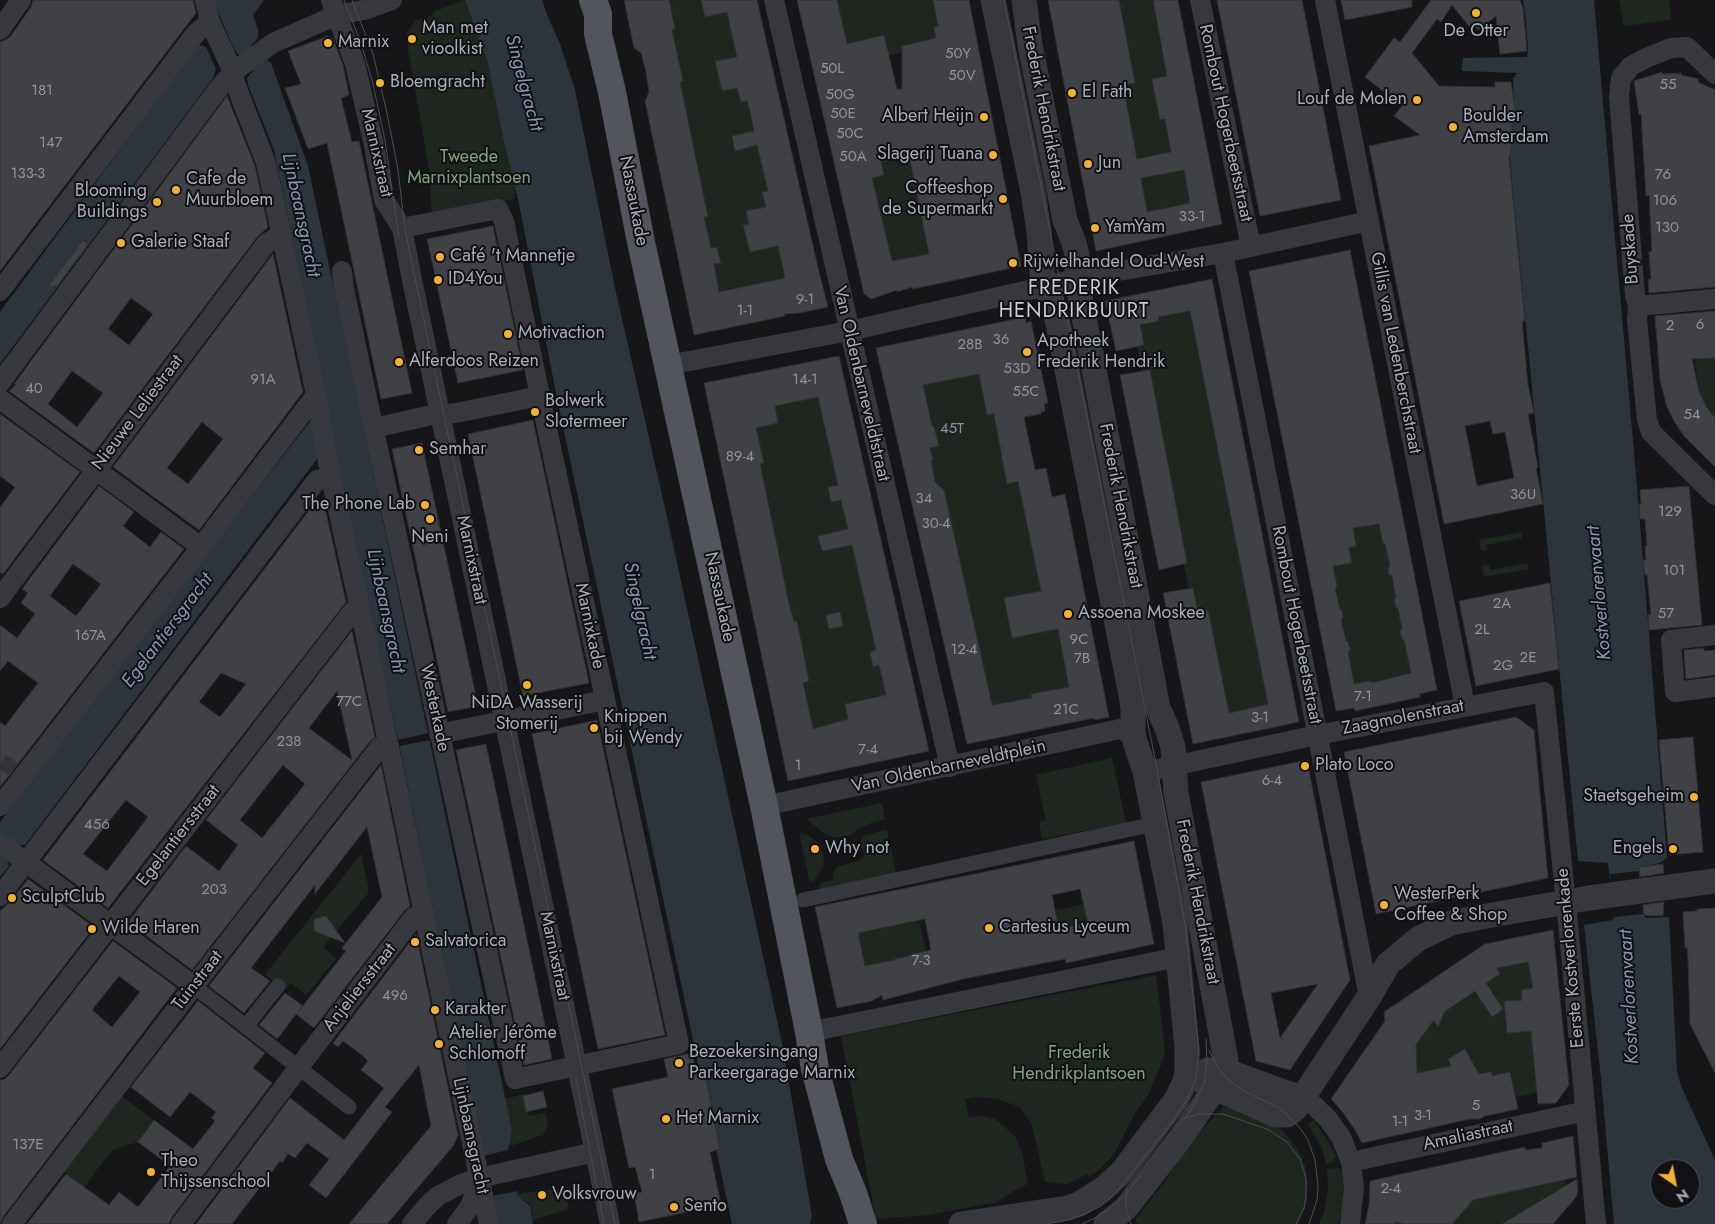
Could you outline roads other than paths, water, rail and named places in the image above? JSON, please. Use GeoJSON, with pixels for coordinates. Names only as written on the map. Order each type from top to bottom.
{"type":"FeatureCollection","features":[{"type":"Feature","properties":{"kind":"main road","name":"Nassaukade"},"geometry":{"type":"LineString","coordinates":[[578,0],[586,19],[598,34]]}},
{"type":"Feature","properties":{"kind":"main road","name":"Nassaukade"},"geometry":{"type":"LineString","coordinates":[[593,0],[598,14],[598,34],[612,92],[641,242],[764,806],[810,1032],[815,1070],[839,1159],[863,1224]]}},
{"type":"Feature","properties":{"kind":"main road","name":"Nassaukade"},"geometry":{"type":"LineString","coordinates":[[839,1159],[846,1224]]}},
{"type":"Feature","properties":{"kind":"street"},"geometry":{"type":"LineString","coordinates":[[0,30],[21,0]]}},
{"type":"Feature","properties":{"kind":"street","name":"Lijnbaansgracht"},"geometry":{"type":"LineString","coordinates":[[205,0],[212,25],[241,61],[235,83],[266,163],[388,745],[483,1177],[489,1224]]}},
{"type":"Feature","properties":{"kind":"street","name":"Van Oldenbarneveldtstraat"},"geometry":{"type":"LineString","coordinates":[[774,0],[950,767]]}},
{"type":"Feature","properties":{"kind":"street","name":"Frederik Hendrikstraat"},"geometry":{"type":"LineString","coordinates":[[993,0],[1033,192],[1039,231],[1042,273],[1057,319],[1132,696],[1133,735],[1145,772],[1175,923],[1179,957]]}},
{"type":"Feature","properties":{"kind":"street","name":"Frederik Hendrikstraat"},"geometry":{"type":"LineString","coordinates":[[1024,0],[1030,45],[1064,220],[1074,243],[1077,280],[1158,708],[1170,738],[1176,793],[1224,1046],[1226,1060],[1219,1079]]}},
{"type":"Feature","properties":{"kind":"street","name":"Rombout Hogerbeetsstraat"},"geometry":{"type":"LineString","coordinates":[[1200,0],[1251,247]]}},
{"type":"Feature","properties":{"kind":"street","name":"Gillis van Ledenberchstraat"},"geometry":{"type":"LineString","coordinates":[[1325,0],[1465,706]]}},
{"type":"Feature","properties":{"kind":"street"},"geometry":{"type":"LineString","coordinates":[[0,383],[241,61],[338,5],[353,13],[389,2]]}},
{"type":"Feature","properties":{"kind":"street","name":"Marnixstraat"},"geometry":{"type":"LineString","coordinates":[[338,5],[359,78],[384,200],[402,228],[610,1224]]}},
{"type":"Feature","properties":{"kind":"street"},"geometry":{"type":"LineString","coordinates":[[0,291],[196,33],[212,25]]}},
{"type":"Feature","properties":{"kind":"street","name":"Buyskade"},"geometry":{"type":"LineString","coordinates":[[1715,74],[1687,47],[1672,48],[1631,66],[1621,78],[1619,97],[1635,296],[1638,306],[1637,320],[1646,420],[1651,432],[1715,495]]}},
{"type":"Feature","properties":{"kind":"street","name":"Marnixkade"},"geometry":{"type":"LineString","coordinates":[[402,228],[498,209],[504,221],[679,1044],[578,1065]]}},
{"type":"Feature","properties":{"kind":"street"},"geometry":{"type":"LineString","coordinates":[[668,365],[849,331],[1095,275],[1251,247],[1369,221]]}},
{"type":"Feature","properties":{"kind":"street","name":"Nieuwe Leliestraat"},"geometry":{"type":"LineString","coordinates":[[0,598],[266,244],[282,234]]}},
{"type":"Feature","properties":{"kind":"street","name":"Rombout Hogerbeetsstraat"},"geometry":{"type":"LineString","coordinates":[[1223,252],[1369,997]]}},
{"type":"Feature","properties":{"kind":"street","name":"Westerkade"},"geometry":{"type":"LineString","coordinates":[[342,271],[344,288],[515,1079],[578,1065]]}},
{"type":"Feature","properties":{"kind":"street"},"geometry":{"type":"LineString","coordinates":[[1638,306],[1715,299]]}},
{"type":"Feature","properties":{"kind":"street"},"geometry":{"type":"LineString","coordinates":[[374,428],[436,414],[461,412],[540,396]]}},
{"type":"Feature","properties":{"kind":"street"},"geometry":{"type":"LineString","coordinates":[[0,399],[201,547]]}},
{"type":"Feature","properties":{"kind":"street"},"geometry":{"type":"LineString","coordinates":[[0,806],[201,547],[318,404]]}},
{"type":"Feature","properties":{"kind":"street"},"geometry":{"type":"LineString","coordinates":[[0,896],[21,859],[317,480],[331,478]]}},
{"type":"Feature","properties":{"kind":"street","name":"Egelantiersstraat"},"geometry":{"type":"LineString","coordinates":[[0,1068],[353,611],[360,609]]}},
{"type":"Feature","properties":{"kind":"street"},"geometry":{"type":"LineString","coordinates":[[1715,635],[1670,640],[1675,692],[1715,687]]}},
{"type":"Feature","properties":{"kind":"street","name":"Zaagmolenstraat"},"geometry":{"type":"LineString","coordinates":[[1145,772],[1317,735],[1544,692]]}},
{"type":"Feature","properties":{"kind":"street","name":"Eerste Kostverlorenkade"},"geometry":{"type":"LineString","coordinates":[[1544,692],[1578,900],[1591,1222]]}},
{"type":"Feature","properties":{"kind":"street"},"geometry":{"type":"LineString","coordinates":[[440,734],[606,700]]}},
{"type":"Feature","properties":{"kind":"street","name":"Van Oldenbarneveldtplein"},"geometry":{"type":"LineString","coordinates":[[764,806],[1120,730],[1133,735]]}},
{"type":"Feature","properties":{"kind":"street","name":"Tuinstraat"},"geometry":{"type":"LineString","coordinates":[[12,1224],[380,747],[388,745]]}},
{"type":"Feature","properties":{"kind":"street"},"geometry":{"type":"LineString","coordinates":[[803,900],[1145,826]]}},
{"type":"Feature","properties":{"kind":"street"},"geometry":{"type":"LineString","coordinates":[[0,843],[194,986],[349,1107]]}},
{"type":"Feature","properties":{"kind":"street"},"geometry":{"type":"LineString","coordinates":[[1303,1095],[1369,997],[1388,964],[1418,939],[1451,924],[1481,917],[1578,900],[1715,881]]}},
{"type":"Feature","properties":{"kind":"street"},"geometry":{"type":"LineString","coordinates":[[1663,889],[1715,886]]}},
{"type":"Feature","properties":{"kind":"street","name":"Anjeliersstraat"},"geometry":{"type":"LineString","coordinates":[[180,1224],[414,918],[425,915]]}},
{"type":"Feature","properties":{"kind":"street"},"geometry":{"type":"LineString","coordinates":[[810,1032],[1179,957],[1188,1049],[1188,1072],[1176,1100],[1122,1172],[1102,1190],[1079,1204],[1067,1208],[961,1224]]}},
{"type":"Feature","properties":{"kind":"street"},"geometry":{"type":"LineString","coordinates":[[246,1026],[278,986]]}},
{"type":"Feature","properties":{"kind":"street"},"geometry":{"type":"LineString","coordinates":[[1188,1072],[1292,1095],[1303,1095],[1328,1119],[1341,1137],[1351,1162],[1354,1188],[1350,1224]]}},
{"type":"Feature","properties":{"kind":"street"},"geometry":{"type":"LineString","coordinates":[[1106,1224],[1120,1214],[1179,1140],[1219,1079]]}},
{"type":"Feature","properties":{"kind":"street","name":"Amaliastraat"},"geometry":{"type":"LineString","coordinates":[[1351,1162],[1586,1111]]}},
{"type":"Feature","properties":{"kind":"street"},"geometry":{"type":"LineString","coordinates":[[412,1224],[428,1204],[438,1196],[461,1184],[512,1170],[595,1152]]}},
{"type":"Feature","properties":{"kind":"street"},"geometry":{"type":"LineString","coordinates":[[458,1224],[471,1205],[483,1177]]}},
{"type":"Feature","properties":{"kind":"water","name":"Egelantiersgracht"},"geometry":{"type":"Polygon","coordinates":[[[214,0],[264,0],[253,15],[258,29],[258,36],[251,45],[265,61],[268,60],[271,63],[308,166],[512,1130],[508,1151],[516,1190],[518,1196],[530,1206],[533,1224],[498,1224],[398,739],[334,452],[317,459],[25,845],[18,845],[7,859],[9,866],[0,877],[0,822],[311,420],[328,408],[274,150],[248,85],[247,78],[253,71],[234,49],[216,69],[213,78],[0,364],[0,312],[196,47],[221,19],[214,0]]]}},
{"type":"Feature","properties":{"kind":"water","name":"Singelgracht"},"geometry":{"type":"Polygon","coordinates":[[[465,0],[542,0],[560,44],[575,90],[615,288],[782,1043],[812,1216],[810,1224],[732,1224],[558,403],[518,199],[488,64],[465,0]]]}},
{"type":"Feature","properties":{"kind":"water","name":"Kostverlorenvaart"},"geometry":{"type":"Polygon","coordinates":[[[1523,0],[1594,0],[1637,487],[1667,857],[1662,862],[1639,868],[1643,914],[1646,918],[1669,917],[1677,1071],[1681,1086],[1715,1160],[1715,1224],[1614,1224],[1601,1078],[1584,925],[1613,920],[1615,917],[1608,863],[1578,861],[1510,161],[1510,116],[1514,115],[1513,79],[1517,73],[1462,71],[1463,58],[1527,57],[1528,49],[1523,0]]]}},
{"type":"Feature","properties":{"kind":"tunnel"},"geometry":{"type":"LineString","coordinates":[[2,761],[23,777]]}},
{"type":"Feature","properties":{"kind":"tram line"},"geometry":{"type":"LineString","coordinates":[[344,0],[361,43],[373,84],[385,140],[399,238]]}},
{"type":"Feature","properties":{"kind":"tram line"},"geometry":{"type":"LineString","coordinates":[[352,0],[373,54],[387,113],[398,170],[405,229],[412,264],[615,1224]]}},
{"type":"Feature","properties":{"kind":"tram line"},"geometry":{"type":"LineString","coordinates":[[1004,0],[1157,769],[1185,924],[1199,1051],[1196,1078],[1188,1098],[1175,1118],[1115,1194],[1101,1206],[1085,1214],[1069,1220],[1046,1224]]}},
{"type":"Feature","properties":{"kind":"tram line"},"geometry":{"type":"LineString","coordinates":[[1175,1130],[1192,1109],[1204,1083],[1207,1062],[1206,1039]]}},
{"type":"Feature","properties":{"kind":"tram line"},"geometry":{"type":"LineString","coordinates":[[1209,1050],[1216,1065],[1225,1077],[1242,1090],[1281,1109],[1300,1128],[1308,1140],[1315,1160],[1318,1186],[1317,1200],[1309,1224]]}},
{"type":"Feature","properties":{"kind":"tram line"},"geometry":{"type":"LineString","coordinates":[[576,1079],[604,1224]]}},
{"type":"Feature","properties":{"kind":"tram line"},"geometry":{"type":"LineString","coordinates":[[1184,1119],[1197,1114],[1223,1114],[1267,1129],[1287,1142],[1300,1159],[1306,1179],[1304,1208],[1296,1224]]}},
{"type":"Feature","properties":{"kind":"tram line"},"geometry":{"type":"LineString","coordinates":[[1082,1224],[1112,1207],[1127,1193],[1140,1176]]}},
{"type":"Feature","properties":{"kind":"tram line"},"geometry":{"type":"LineString","coordinates":[[1127,1190],[1126,1208],[1131,1224]]}},
{"type":"Feature","properties":{"kind":"place","name":"De Otter"},"geometry":{"type":"Point","coordinates":[1476,13]}},
{"type":"Feature","properties":{"kind":"place","name":"Man met vioolkist"},"geometry":{"type":"Point","coordinates":[412,39]}},
{"type":"Feature","properties":{"kind":"place","name":"Marnix"},"geometry":{"type":"Point","coordinates":[328,43]}},
{"type":"Feature","properties":{"kind":"place","name":"Bloemgracht"},"geometry":{"type":"Point","coordinates":[380,83]}},
{"type":"Feature","properties":{"kind":"place","name":"El Fath"},"geometry":{"type":"Point","coordinates":[1072,93]}},
{"type":"Feature","properties":{"kind":"place","name":"Louf de Molen"},"geometry":{"type":"Point","coordinates":[1417,100]}},
{"type":"Feature","properties":{"kind":"place","name":"Albert Heijn"},"geometry":{"type":"Point","coordinates":[984,117]}},
{"type":"Feature","properties":{"kind":"place","name":"Boulder Amsterdam"},"geometry":{"type":"Point","coordinates":[1453,127]}},
{"type":"Feature","properties":{"kind":"place","name":"Slagerij Tuana"},"geometry":{"type":"Point","coordinates":[993,155]}},
{"type":"Feature","properties":{"kind":"place","name":"Jun"},"geometry":{"type":"Point","coordinates":[1088,164]}},
{"type":"Feature","properties":{"kind":"place","name":"Cafe de Muurbloem"},"geometry":{"type":"Point","coordinates":[176,190]}},
{"type":"Feature","properties":{"kind":"place","name":"Coffeeshop de Supermarkt"},"geometry":{"type":"Point","coordinates":[1003,199]}},
{"type":"Feature","properties":{"kind":"place","name":"Blooming Buildings"},"geometry":{"type":"Point","coordinates":[157,202]}},
{"type":"Feature","properties":{"kind":"place","name":"YamYam"},"geometry":{"type":"Point","coordinates":[1095,228]}},
{"type":"Feature","properties":{"kind":"place","name":"Galerie Staaf"},"geometry":{"type":"Point","coordinates":[121,243]}},
{"type":"Feature","properties":{"kind":"place","name":"Café 't Mannetje"},"geometry":{"type":"Point","coordinates":[440,257]}},
{"type":"Feature","properties":{"kind":"place","name":"Rijwielhandel Oud-West"},"geometry":{"type":"Point","coordinates":[1013,263]}},
{"type":"Feature","properties":{"kind":"place","name":"ID4You"},"geometry":{"type":"Point","coordinates":[438,280]}},
{"type":"Feature","properties":{"kind":"place","name":"Motivaction"},"geometry":{"type":"Point","coordinates":[508,334]}},
{"type":"Feature","properties":{"kind":"place","name":"Apotheek Frederik Hendrik"},"geometry":{"type":"Point","coordinates":[1027,352]}},
{"type":"Feature","properties":{"kind":"place","name":"Alferdoos Reizen"},"geometry":{"type":"Point","coordinates":[399,362]}},
{"type":"Feature","properties":{"kind":"place","name":"Bolwerk Slotermeer"},"geometry":{"type":"Point","coordinates":[535,412]}},
{"type":"Feature","properties":{"kind":"place","name":"Semhar"},"geometry":{"type":"Point","coordinates":[419,450]}},
{"type":"Feature","properties":{"kind":"place","name":"The Phone Lab"},"geometry":{"type":"Point","coordinates":[425,505]}},
{"type":"Feature","properties":{"kind":"place","name":"Neni"},"geometry":{"type":"Point","coordinates":[430,519]}},
{"type":"Feature","properties":{"kind":"place","name":"Assoena Moskee"},"geometry":{"type":"Point","coordinates":[1068,614]}},
{"type":"Feature","properties":{"kind":"place","name":"NiDA Wasserij Stomerij"},"geometry":{"type":"Point","coordinates":[527,685]}},
{"type":"Feature","properties":{"kind":"place","name":"Knippen bij Wendy"},"geometry":{"type":"Point","coordinates":[594,728]}},
{"type":"Feature","properties":{"kind":"place","name":"Plato Loco"},"geometry":{"type":"Point","coordinates":[1305,766]}},
{"type":"Feature","properties":{"kind":"place","name":"Staetsgeheim"},"geometry":{"type":"Point","coordinates":[1694,797]}},
{"type":"Feature","properties":{"kind":"place","name":"Why not"},"geometry":{"type":"Point","coordinates":[815,849]}},
{"type":"Feature","properties":{"kind":"place","name":"Engels"},"geometry":{"type":"Point","coordinates":[1673,849]}},
{"type":"Feature","properties":{"kind":"place","name":"SculptClub"},"geometry":{"type":"Point","coordinates":[12,898]}},
{"type":"Feature","properties":{"kind":"place","name":"WesterPerk Coffee & Shop"},"geometry":{"type":"Point","coordinates":[1384,905]}},
{"type":"Feature","properties":{"kind":"place","name":"Cartesius Lyceum"},"geometry":{"type":"Point","coordinates":[989,928]}},
{"type":"Feature","properties":{"kind":"place","name":"Wilde Haren"},"geometry":{"type":"Point","coordinates":[92,929]}},
{"type":"Feature","properties":{"kind":"place","name":"Salvatorica"},"geometry":{"type":"Point","coordinates":[415,942]}},
{"type":"Feature","properties":{"kind":"place","name":"Karakter"},"geometry":{"type":"Point","coordinates":[435,1010]}},
{"type":"Feature","properties":{"kind":"place","name":"Atelier Jérôme Schlomoff"},"geometry":{"type":"Point","coordinates":[439,1044]}},
{"type":"Feature","properties":{"kind":"place","name":"Bezoekersingang Parkeergarage Marnix"},"geometry":{"type":"Point","coordinates":[679,1063]}},
{"type":"Feature","properties":{"kind":"place","name":"Het Marnix"},"geometry":{"type":"Point","coordinates":[666,1119]}},
{"type":"Feature","properties":{"kind":"place","name":"Theo Thijssenschool"},"geometry":{"type":"Point","coordinates":[151,1172]}},
{"type":"Feature","properties":{"kind":"place","name":"Volksvrouw"},"geometry":{"type":"Point","coordinates":[542,1195]}},
{"type":"Feature","properties":{"kind":"place","name":"Sento"},"geometry":{"type":"Point","coordinates":[674,1207]}},
{"type":"Feature","properties":{"kind":"district","name":"FREDERIK HENDRIKBUURT"},"geometry":{"type":"Point","coordinates":[1074,300]}},
{"type":"Feature","properties":{"kind":"park label","name":"Tweede Marnixplantsoen"},"geometry":{"type":"Point","coordinates":[469,168]}},
{"type":"Feature","properties":{"kind":"park label","name":"Frederik Hendrikplantsoen"},"geometry":{"type":"Point","coordinates":[1079,1064]}}]}
